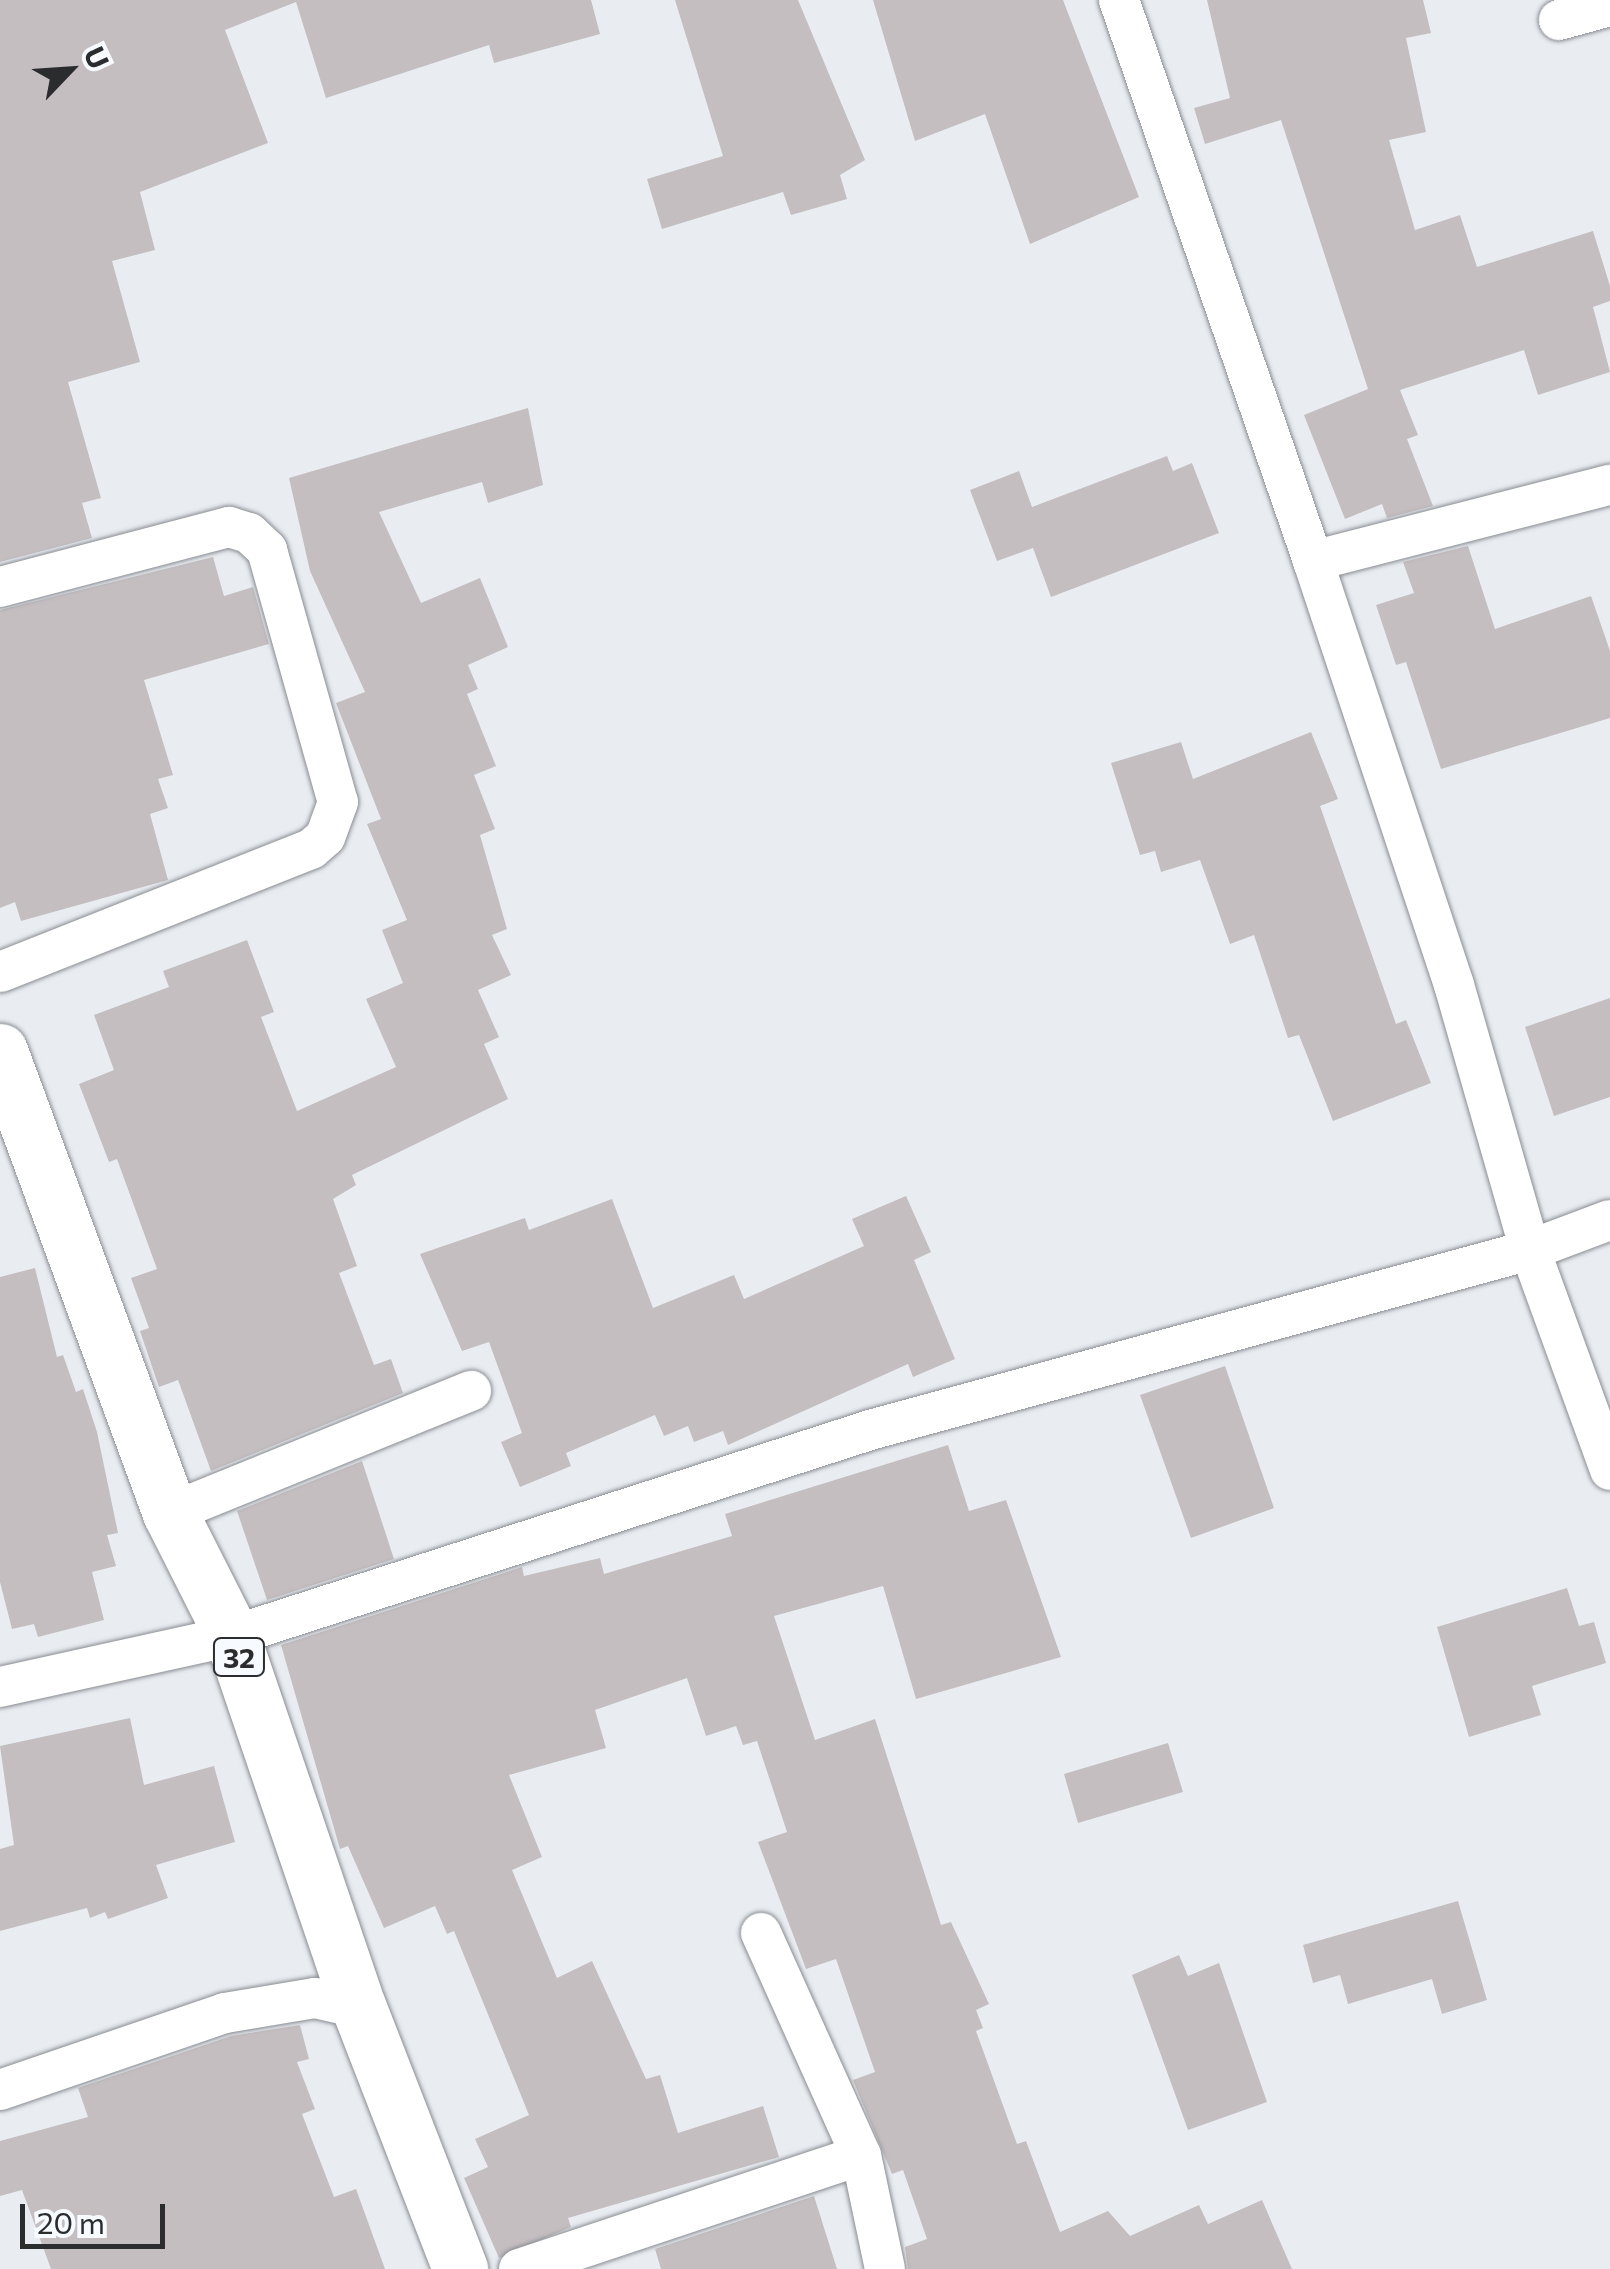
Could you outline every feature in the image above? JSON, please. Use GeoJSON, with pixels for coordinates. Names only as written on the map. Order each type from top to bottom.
{"type":"FeatureCollection","features":[{"type":"Feature","properties":{"kind":"highway","name":"32"},"geometry":{"type":"LineString","coordinates":[[0,1051],[170,1513],[232,1636],[359,2008],[460,2269]]}},
{"type":"Feature","properties":{"kind":"street"},"geometry":{"type":"LineString","coordinates":[[1119,0],[1454,985],[1530,1250],[1610,1470]]}},
{"type":"Feature","properties":{"kind":"street"},"geometry":{"type":"LineString","coordinates":[[1559,20],[1610,6]]}},
{"type":"Feature","properties":{"kind":"street"},"geometry":{"type":"LineString","coordinates":[[1313,562],[1610,485]]}},
{"type":"Feature","properties":{"kind":"street"},"geometry":{"type":"LineString","coordinates":[[0,587],[229,528],[249,533],[267,550],[338,802],[325,837],[311,849],[0,972]]}},
{"type":"Feature","properties":{"kind":"street"},"geometry":{"type":"LineString","coordinates":[[0,1687],[232,1636],[870,1430],[1530,1250],[1610,1220]]}},
{"type":"Feature","properties":{"kind":"street"},"geometry":{"type":"LineString","coordinates":[[170,1513],[472,1391]]}},
{"type":"Feature","properties":{"kind":"street"},"geometry":{"type":"LineString","coordinates":[[761,1932],[861,2155],[886,2269]]}},
{"type":"Feature","properties":{"kind":"street"},"geometry":{"type":"LineString","coordinates":[[0,2090],[225,2012],[315,1998],[359,2008]]}},
{"type":"Feature","properties":{"kind":"street"},"geometry":{"type":"LineString","coordinates":[[519,2269],[861,2155]]}},
{"type":"Feature","properties":{"kind":"building"},"geometry":{"type":"Polygon","coordinates":[[[0,0],[591,0],[600,34],[494,63],[489,45],[326,98],[296,2],[225,30],[268,143],[140,192],[155,250],[112,261],[140,362],[68,382],[101,498],[82,503],[92,538],[0,562],[0,0]]]}},
{"type":"Feature","properties":{"kind":"building"},"geometry":{"type":"Polygon","coordinates":[[[675,0],[798,0],[865,160],[840,175],[847,199],[791,215],[783,192],[662,229],[647,179],[723,156],[675,0]]]}},
{"type":"Feature","properties":{"kind":"building"},"geometry":{"type":"Polygon","coordinates":[[[873,0],[1063,0],[1139,197],[1030,244],[985,114],[915,141],[873,0]]]}},
{"type":"Feature","properties":{"kind":"building"},"geometry":{"type":"Polygon","coordinates":[[[1207,0],[1423,0],[1431,33],[1406,38],[1426,132],[1389,140],[1415,230],[1460,215],[1477,267],[1593,231],[1610,286],[1610,301],[1593,307],[1610,372],[1538,395],[1524,350],[1400,390],[1418,435],[1407,439],[1433,506],[1387,518],[1382,504],[1345,519],[1304,415],[1368,389],[1281,120],[1205,144],[1194,108],[1230,98],[1207,0]]]}},
{"type":"Feature","properties":{"kind":"building"},"geometry":{"type":"Polygon","coordinates":[[[528,408],[543,485],[488,503],[482,482],[379,512],[421,603],[480,578],[508,647],[468,665],[478,689],[467,694],[496,766],[474,775],[495,829],[480,835],[507,929],[492,935],[511,975],[478,990],[499,1037],[484,1044],[508,1099],[352,1175],[356,1185],[333,1199],[357,1266],[339,1273],[374,1365],[391,1359],[403,1393],[211,1471],[178,1380],[159,1387],[140,1331],[149,1328],[131,1278],[157,1269],[117,1159],[109,1162],[79,1084],[114,1070],[94,1015],[169,987],[163,971],[247,940],[274,1012],[261,1017],[297,1111],[396,1067],[366,999],[403,983],[382,930],[407,920],[367,824],[381,819],[336,703],[365,692],[310,571],[289,478],[528,408]]]}},
{"type":"Feature","properties":{"kind":"building"},"geometry":{"type":"Polygon","coordinates":[[[1167,456],[1173,471],[1192,463],[1219,533],[1051,597],[1033,548],[997,561],[970,490],[1019,471],[1032,507],[1167,456]]]}},
{"type":"Feature","properties":{"kind":"building"},"geometry":{"type":"Polygon","coordinates":[[[1468,546],[1495,629],[1591,596],[1610,651],[1610,718],[1441,769],[1406,662],[1396,665],[1376,605],[1414,593],[1403,562],[1468,546]]]}},
{"type":"Feature","properties":{"kind":"building"},"geometry":{"type":"Polygon","coordinates":[[[213,557],[224,596],[253,587],[269,644],[144,680],[173,775],[158,779],[168,808],[150,814],[168,880],[21,921],[15,902],[0,908],[0,610],[213,557]]]}},
{"type":"Feature","properties":{"kind":"building"},"geometry":{"type":"Polygon","coordinates":[[[1311,732],[1338,799],[1320,806],[1396,1024],[1406,1020],[1431,1083],[1333,1121],[1299,1035],[1288,1038],[1254,935],[1230,944],[1200,860],[1161,872],[1155,851],[1140,855],[1111,763],[1181,742],[1193,779],[1311,732]]]}},
{"type":"Feature","properties":{"kind":"building"},"geometry":{"type":"Polygon","coordinates":[[[1610,998],[1610,1097],[1554,1116],[1525,1027],[1610,998]]]}},
{"type":"Feature","properties":{"kind":"building"},"geometry":{"type":"Polygon","coordinates":[[[906,1196],[931,1252],[914,1260],[955,1359],[913,1377],[908,1364],[728,1445],[723,1431],[694,1442],[688,1426],[664,1436],[655,1415],[566,1453],[571,1466],[520,1487],[501,1442],[522,1433],[489,1342],[462,1351],[420,1254],[525,1218],[529,1230],[612,1199],[653,1308],[734,1275],[744,1299],[864,1246],[852,1219],[906,1196]]]}},
{"type":"Feature","properties":{"kind":"building"},"geometry":{"type":"Polygon","coordinates":[[[35,1268],[57,1357],[63,1355],[76,1392],[83,1389],[97,1432],[118,1533],[107,1535],[116,1566],[92,1572],[104,1620],[38,1637],[34,1624],[12,1629],[0,1582],[0,1277],[35,1268]]]}},
{"type":"Feature","properties":{"kind":"building"},"geometry":{"type":"Polygon","coordinates":[[[1225,1366],[1274,1508],[1191,1538],[1140,1395],[1225,1366]]]}},
{"type":"Feature","properties":{"kind":"building"},"geometry":{"type":"Polygon","coordinates":[[[948,1445],[969,1511],[1006,1500],[1061,1657],[916,1699],[883,1586],[774,1616],[815,1740],[875,1719],[941,1925],[951,1922],[989,2004],[976,2010],[983,2028],[976,2031],[1017,2144],[1026,2141],[1060,2232],[1108,2211],[1130,2236],[1199,2205],[1208,2224],[1262,2200],[1292,2269],[908,2269],[905,2247],[927,2239],[903,2170],[892,2174],[853,2080],[875,2072],[836,1959],[806,1969],[758,1842],[787,1832],[757,1741],[743,1745],[736,1726],[706,1736],[687,1678],[595,1710],[606,1748],[509,1775],[542,1857],[512,1870],[557,1978],[592,1961],[646,2079],[660,2075],[678,2133],[763,2106],[779,2157],[568,2218],[571,2227],[499,2258],[464,2178],[488,2167],[475,2139],[529,2115],[454,1931],[447,1934],[435,1906],[384,1928],[348,1846],[340,1849],[281,1645],[522,1567],[524,1576],[600,1558],[604,1574],[732,1536],[725,1514],[948,1445]]]}},
{"type":"Feature","properties":{"kind":"building"},"geometry":{"type":"Polygon","coordinates":[[[362,1461],[394,1559],[267,1600],[237,1511],[362,1461]]]}},
{"type":"Feature","properties":{"kind":"building"},"geometry":{"type":"Polygon","coordinates":[[[1567,1588],[1579,1626],[1594,1622],[1606,1663],[1532,1686],[1541,1715],[1469,1737],[1437,1627],[1567,1588]]]}},
{"type":"Feature","properties":{"kind":"building"},"geometry":{"type":"Polygon","coordinates":[[[130,1718],[144,1785],[214,1766],[235,1842],[156,1865],[168,1898],[108,1919],[105,1912],[90,1918],[87,1908],[0,1931],[0,1849],[14,1845],[0,1746],[130,1718]]]}},
{"type":"Feature","properties":{"kind":"building"},"geometry":{"type":"Polygon","coordinates":[[[1168,1743],[1183,1792],[1078,1823],[1064,1774],[1168,1743]]]}},
{"type":"Feature","properties":{"kind":"building"},"geometry":{"type":"Polygon","coordinates":[[[1458,1901],[1487,2000],[1442,2014],[1432,1979],[1348,2004],[1340,1975],[1313,1983],[1303,1945],[1458,1901]]]}},
{"type":"Feature","properties":{"kind":"building"},"geometry":{"type":"Polygon","coordinates":[[[1179,1955],[1188,1976],[1219,1963],[1267,2102],[1188,2130],[1132,1975],[1179,1955]]]}},
{"type":"Feature","properties":{"kind":"building"},"geometry":{"type":"Polygon","coordinates":[[[300,2025],[309,2059],[297,2062],[315,2109],[302,2114],[334,2197],[356,2189],[385,2269],[51,2269],[22,2190],[0,2196],[0,2141],[88,2117],[78,2088],[231,2036],[300,2025]]]}},
{"type":"Feature","properties":{"kind":"building"},"geometry":{"type":"Polygon","coordinates":[[[814,2196],[837,2269],[661,2269],[655,2249],[814,2196]]]}}]}
